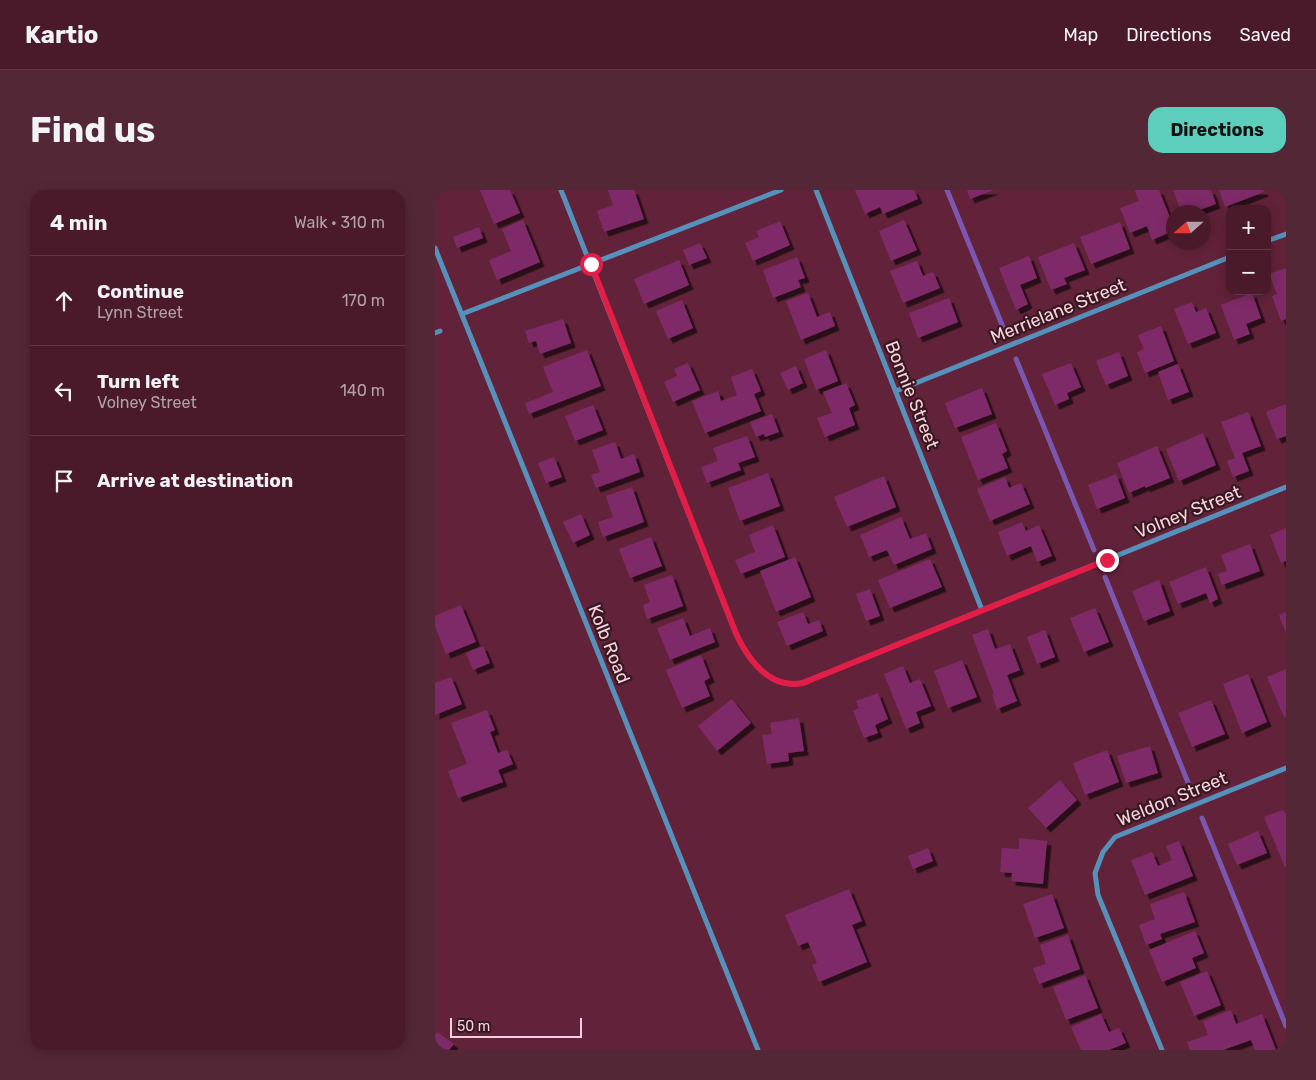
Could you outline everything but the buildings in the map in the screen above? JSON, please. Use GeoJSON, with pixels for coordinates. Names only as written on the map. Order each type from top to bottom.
{"type":"FeatureCollection","features":[{"type":"Feature","properties":{"kind":"street"},"geometry":{"type":"LineString","coordinates":[[561,190],[591,264]]}},
{"type":"Feature","properties":{"kind":"street"},"geometry":{"type":"LineString","coordinates":[[462,314],[781,190]]}},
{"type":"Feature","properties":{"kind":"street","name":"Bonnie Street"},"geometry":{"type":"LineString","coordinates":[[816,190],[982,610]]}},
{"type":"Feature","properties":{"kind":"street"},"geometry":{"type":"LineString","coordinates":[[1271,240],[1286,234]]}},
{"type":"Feature","properties":{"kind":"street","name":"Kolb Road"},"geometry":{"type":"LineString","coordinates":[[435,248],[759,1050]]}},
{"type":"Feature","properties":{"kind":"street","name":"Merrielane Street"},"geometry":{"type":"LineString","coordinates":[[896,392],[1226,258]]}},
{"type":"Feature","properties":{"kind":"street","name":"Volney Street"},"geometry":{"type":"LineString","coordinates":[[591,264],[737,636],[755,665],[766,675],[783,683],[796,684],[810,680],[1286,487]]}},
{"type":"Feature","properties":{"kind":"street","name":"Weldon Street"},"geometry":{"type":"LineString","coordinates":[[1162,1050],[1098,895],[1095,873],[1103,852],[1115,837],[1286,768]]}},
{"type":"Feature","properties":{"kind":"waterway"},"geometry":{"type":"LineString","coordinates":[[947,190],[1005,332]]}},
{"type":"Feature","properties":{"kind":"waterway"},"geometry":{"type":"LineString","coordinates":[[1016,359],[1094,550]]}},
{"type":"Feature","properties":{"kind":"waterway"},"geometry":{"type":"LineString","coordinates":[[1105,577],[1191,790]]}},
{"type":"Feature","properties":{"kind":"waterway"},"geometry":{"type":"LineString","coordinates":[[1202,818],[1286,1026]]}},
{"type":"Feature","properties":{"kind":"route"},"geometry":{"type":"LineString","coordinates":[[591,264],[737,636],[755,665],[766,675],[783,683],[796,684],[810,680],[1107,560]]}}]}
